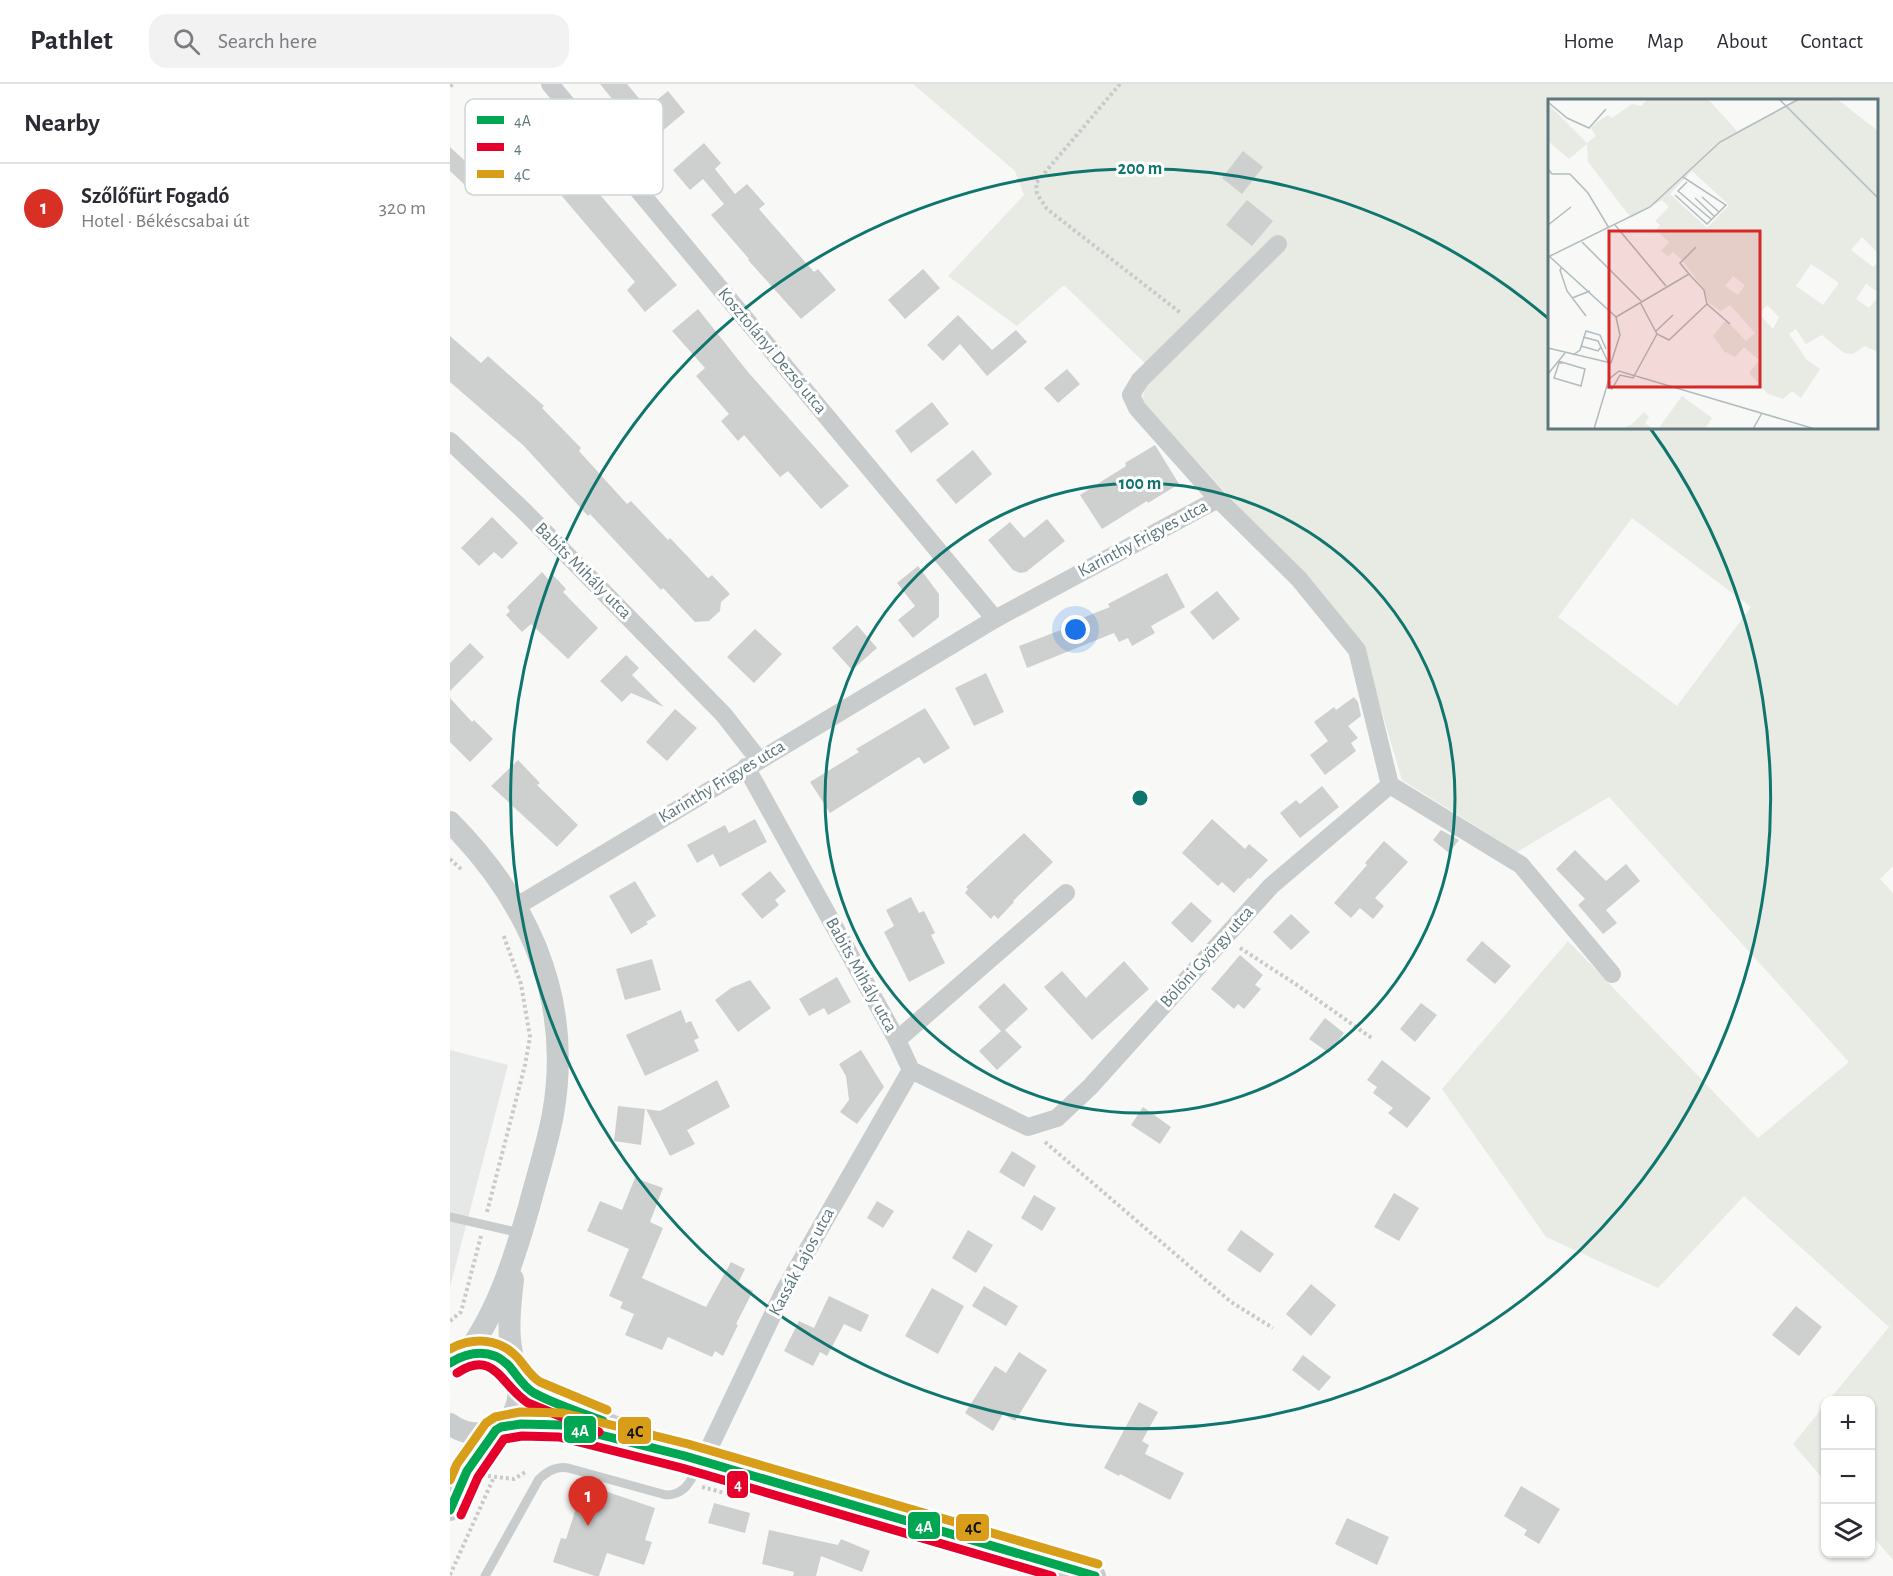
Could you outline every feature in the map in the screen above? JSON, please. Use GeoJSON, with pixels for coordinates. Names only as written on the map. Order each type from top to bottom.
{"type":"FeatureCollection","features":[{"type":"Feature","properties":{"kind":"street","name":"Kosztolányi Dezső utca"},"geometry":{"type":"LineString","coordinates":[[550,84],[562,99]]}},
{"type":"Feature","properties":{"kind":"street","name":"Kosztolányi Dezső utca"},"geometry":{"type":"LineString","coordinates":[[642,195],[994,619]]}},
{"type":"Feature","properties":{"kind":"street"},"geometry":{"type":"LineString","coordinates":[[1218,500],[1137,408],[1131,395],[1140,380],[1278,244]]}},
{"type":"Feature","properties":{"kind":"street","name":"Babits Mihály utca"},"geometry":{"type":"LineString","coordinates":[[450,441],[524,511],[724,715],[753,764],[911,1070]]}},
{"type":"Feature","properties":{"kind":"street","name":"Karinthy Frigyes utca"},"geometry":{"type":"LineString","coordinates":[[517,906],[994,619],[1218,500],[1299,579],[1357,650],[1390,785]]}},
{"type":"Feature","properties":{"kind":"street"},"geometry":{"type":"LineString","coordinates":[[1390,785],[1521,865],[1612,974]]}},
{"type":"Feature","properties":{"kind":"street","name":"Bölöni György utca"},"geometry":{"type":"LineString","coordinates":[[1028,1127],[1057,1118],[1090,1087],[1271,886],[1390,785]]}},
{"type":"Feature","properties":{"kind":"street"},"geometry":{"type":"LineString","coordinates":[[450,822],[488,864],[517,906],[543,963],[553,1011],[557,1048],[557,1079],[553,1114],[519,1239],[492,1310],[478,1339],[455,1359]]}},
{"type":"Feature","properties":{"kind":"street"},"geometry":{"type":"LineString","coordinates":[[897,1040],[1066,893]]}},
{"type":"Feature","properties":{"kind":"street"},"geometry":{"type":"LineString","coordinates":[[911,1070],[1028,1127]]}},
{"type":"Feature","properties":{"kind":"street","name":"Kassák Lajos utca"},"geometry":{"type":"LineString","coordinates":[[694,1458],[784,1291],[911,1070]]}},
{"type":"Feature","properties":{"kind":"street"},"geometry":{"type":"LineString","coordinates":[[450,1510],[467,1471],[499,1428],[510,1418],[516,1407],[518,1388],[510,1340],[509,1314],[519,1239]]}},
{"type":"Feature","properties":{"kind":"street"},"geometry":{"type":"LineString","coordinates":[[455,1359],[480,1352],[493,1355],[504,1361],[531,1392],[694,1458]]}},
{"type":"Feature","properties":{"kind":"street"},"geometry":{"type":"LineString","coordinates":[[450,1424],[470,1434],[483,1434],[521,1424],[561,1425],[694,1458],[1095,1576]]}},
{"type":"Feature","properties":{"kind":"lane"},"geometry":{"type":"LineString","coordinates":[[450,1218],[484,1225],[519,1239]]}},
{"type":"Feature","properties":{"kind":"lane"},"geometry":{"type":"LineString","coordinates":[[485,1576],[544,1474],[563,1467],[666,1495],[676,1495],[681,1493],[688,1484],[694,1458]]}},
{"type":"Feature","properties":{"kind":"path"},"geometry":{"type":"LineString","coordinates":[[450,86],[454,84]]}},
{"type":"Feature","properties":{"kind":"path"},"geometry":{"type":"LineString","coordinates":[[1120,84],[1036,183],[1038,194],[1047,209],[1185,316]]}},
{"type":"Feature","properties":{"kind":"path"},"geometry":{"type":"LineString","coordinates":[[450,859],[465,873]]}},
{"type":"Feature","properties":{"kind":"path"},"geometry":{"type":"LineString","coordinates":[[450,1321],[461,1312],[525,1065],[530,1037],[521,984],[502,929]]}},
{"type":"Feature","properties":{"kind":"path"},"geometry":{"type":"LineString","coordinates":[[1224,938],[1294,983],[1373,1039]]}},
{"type":"Feature","properties":{"kind":"path"},"geometry":{"type":"LineString","coordinates":[[1028,1127],[1231,1302],[1273,1328]]}},
{"type":"Feature","properties":{"kind":"path"},"geometry":{"type":"LineString","coordinates":[[514,1479],[531,1468]]}},
{"type":"Feature","properties":{"kind":"path"},"geometry":{"type":"LineString","coordinates":[[450,1575],[494,1477]]}},
{"type":"Feature","properties":{"kind":"path"},"geometry":{"type":"LineString","coordinates":[[688,1484],[753,1500]]}},
{"type":"Feature","properties":{"kind":"shaded area"},"geometry":{"type":"Polygon","coordinates":[[[913,84],[1893,84],[1893,866],[1880,879],[1893,893],[1893,1560],[1875,1539],[1875,1396],[1832,1396],[1889,1327],[1744,1196],[1658,1288],[1546,1237],[1442,1089],[1568,941],[1758,1138],[1849,1062],[1609,797],[1517,852],[1402,780],[1361,641],[1142,401],[1150,368],[1064,285],[1017,326],[948,276],[1024,195],[1015,171],[913,84]],[[1632,518],[1558,617],[1677,706],[1751,607],[1632,518]]]}},
{"type":"Feature","properties":{"kind":"shaded area"},"geometry":{"type":"Polygon","coordinates":[[[450,1050],[508,1065],[450,1287],[450,1050]]]}},
{"type":"Feature","properties":{"kind":"shaded area"},"geometry":{"type":"Polygon","coordinates":[[[1821,1410],[1821,1476],[1793,1444],[1821,1410]]]}},
{"type":"Feature","properties":{"kind":"building"},"geometry":{"type":"Polygon","coordinates":[[[600,84],[627,84],[640,99],[612,99],[600,84]]]}},
{"type":"Feature","properties":{"kind":"building"},"geometry":{"type":"Polygon","coordinates":[[[668,91],[685,112],[663,130],[663,99],[658,99],[668,91]]]}},
{"type":"Feature","properties":{"kind":"building"},"geometry":{"type":"Polygon","coordinates":[[[704,143],[721,163],[715,169],[735,194],[747,184],[765,204],[759,209],[814,272],[818,269],[836,290],[801,319],[711,215],[724,204],[703,179],[690,190],[673,170],[704,143]]]}},
{"type":"Feature","properties":{"kind":"building"},"geometry":{"type":"Polygon","coordinates":[[[450,147],[465,161],[465,185],[450,171],[450,147]]]}},
{"type":"Feature","properties":{"kind":"building"},"geometry":{"type":"Polygon","coordinates":[[[1243,151],[1263,167],[1242,194],[1222,178],[1243,151]]]}},
{"type":"Feature","properties":{"kind":"building"},"geometry":{"type":"Polygon","coordinates":[[[561,195],[600,195],[677,285],[645,312],[627,290],[635,282],[561,195]]]}},
{"type":"Feature","properties":{"kind":"building"},"geometry":{"type":"Polygon","coordinates":[[[1247,200],[1273,221],[1252,246],[1226,225],[1247,200]]]}},
{"type":"Feature","properties":{"kind":"building"},"geometry":{"type":"Polygon","coordinates":[[[923,269],[940,288],[905,319],[888,300],[923,269]]]}},
{"type":"Feature","properties":{"kind":"building"},"geometry":{"type":"Polygon","coordinates":[[[698,309],[748,372],[849,486],[821,509],[788,471],[780,477],[744,435],[738,441],[721,421],[729,414],[696,376],[705,368],[672,331],[698,309]]]}},
{"type":"Feature","properties":{"kind":"building"},"geometry":{"type":"Polygon","coordinates":[[[958,315],[992,350],[1016,330],[1027,342],[987,376],[960,344],[943,361],[927,345],[958,315]]]}},
{"type":"Feature","properties":{"kind":"building"},"geometry":{"type":"Polygon","coordinates":[[[450,336],[481,363],[488,356],[544,406],[542,408],[581,448],[579,451],[627,504],[631,501],[708,578],[712,575],[730,594],[721,602],[720,611],[709,621],[695,622],[663,588],[661,590],[590,514],[588,516],[524,446],[450,382],[450,336]]]}},
{"type":"Feature","properties":{"kind":"building"},"geometry":{"type":"Polygon","coordinates":[[[1067,369],[1080,384],[1058,403],[1044,388],[1067,369]]]}},
{"type":"Feature","properties":{"kind":"building"},"geometry":{"type":"Polygon","coordinates":[[[932,402],[949,424],[911,453],[895,431],[932,402]]]}},
{"type":"Feature","properties":{"kind":"building"},"geometry":{"type":"Polygon","coordinates":[[[1155,445],[1179,484],[1102,529],[1080,495],[1155,445]]]}},
{"type":"Feature","properties":{"kind":"building"},"geometry":{"type":"Polygon","coordinates":[[[973,450],[992,474],[956,504],[936,480],[973,450]]]}},
{"type":"Feature","properties":{"kind":"building"},"geometry":{"type":"Polygon","coordinates":[[[492,517],[518,543],[502,559],[494,552],[479,566],[461,548],[492,517]]]}},
{"type":"Feature","properties":{"kind":"building"},"geometry":{"type":"Polygon","coordinates":[[[1047,519],[1065,541],[1026,572],[1020,573],[1013,570],[988,540],[1010,522],[1024,538],[1047,519]]]}},
{"type":"Feature","properties":{"kind":"building"},"geometry":{"type":"Polygon","coordinates":[[[918,566],[939,594],[939,617],[913,638],[898,620],[915,606],[897,583],[918,566]]]}},
{"type":"Feature","properties":{"kind":"building"},"geometry":{"type":"Polygon","coordinates":[[[542,572],[549,580],[553,575],[566,589],[563,592],[598,628],[568,659],[531,624],[522,632],[506,615],[510,611],[507,607],[542,572]]]}},
{"type":"Feature","properties":{"kind":"building"},"geometry":{"type":"Polygon","coordinates":[[[1167,573],[1185,607],[1151,626],[1155,633],[1132,646],[1128,638],[1119,642],[1114,633],[1027,668],[1019,646],[1061,630],[1060,627],[1110,607],[1108,604],[1167,573]]]}},
{"type":"Feature","properties":{"kind":"building"},"geometry":{"type":"Polygon","coordinates":[[[1217,591],[1240,619],[1213,640],[1190,612],[1217,591]]]}},
{"type":"Feature","properties":{"kind":"building"},"geometry":{"type":"Polygon","coordinates":[[[857,625],[877,648],[852,670],[832,648],[857,625]]]}},
{"type":"Feature","properties":{"kind":"building"},"geometry":{"type":"Polygon","coordinates":[[[755,629],[782,654],[754,683],[727,657],[755,629]]]}},
{"type":"Feature","properties":{"kind":"building"},"geometry":{"type":"Polygon","coordinates":[[[470,643],[484,657],[450,691],[450,663],[470,643]]]}},
{"type":"Feature","properties":{"kind":"building"},"geometry":{"type":"Polygon","coordinates":[[[626,655],[639,668],[632,675],[664,707],[631,693],[622,702],[600,681],[626,655]]]}},
{"type":"Feature","properties":{"kind":"building"},"geometry":{"type":"Polygon","coordinates":[[[986,673],[1004,712],[974,726],[955,688],[986,673]]]}},
{"type":"Feature","properties":{"kind":"building"},"geometry":{"type":"Polygon","coordinates":[[[1354,697],[1358,702],[1361,716],[1348,726],[1358,738],[1351,743],[1356,751],[1325,775],[1310,755],[1328,741],[1314,722],[1334,707],[1336,710],[1354,697]]]}},
{"type":"Feature","properties":{"kind":"building"},"geometry":{"type":"Polygon","coordinates":[[[450,698],[472,722],[474,720],[493,739],[470,762],[450,742],[450,698]]]}},
{"type":"Feature","properties":{"kind":"building"},"geometry":{"type":"Polygon","coordinates":[[[925,708],[950,748],[924,764],[919,757],[830,813],[810,782],[859,752],[856,749],[925,708]]]}},
{"type":"Feature","properties":{"kind":"building"},"geometry":{"type":"Polygon","coordinates":[[[675,709],[697,728],[667,761],[646,742],[675,709]]]}},
{"type":"Feature","properties":{"kind":"building"},"geometry":{"type":"Polygon","coordinates":[[[518,760],[540,783],[537,785],[578,825],[557,847],[491,786],[518,760]]]}},
{"type":"Feature","properties":{"kind":"building"},"geometry":{"type":"Polygon","coordinates":[[[1322,786],[1339,807],[1300,838],[1280,813],[1296,800],[1300,804],[1322,786]]]}},
{"type":"Feature","properties":{"kind":"building"},"geometry":{"type":"Polygon","coordinates":[[[755,819],[767,842],[720,867],[713,854],[697,863],[687,845],[725,825],[729,833],[755,819]]]}},
{"type":"Feature","properties":{"kind":"building"},"geometry":{"type":"Polygon","coordinates":[[[1212,819],[1245,849],[1249,844],[1268,860],[1234,893],[1222,882],[1218,886],[1182,853],[1212,819]]]}},
{"type":"Feature","properties":{"kind":"building"},"geometry":{"type":"Polygon","coordinates":[[[1441,830],[1459,840],[1449,853],[1433,840],[1441,830]]]}},
{"type":"Feature","properties":{"kind":"building"},"geometry":{"type":"Polygon","coordinates":[[[1024,833],[1053,862],[998,919],[994,915],[991,919],[965,893],[968,889],[966,887],[1024,833]]]}},
{"type":"Feature","properties":{"kind":"building"},"geometry":{"type":"Polygon","coordinates":[[[1384,841],[1408,862],[1375,898],[1384,906],[1373,919],[1360,908],[1351,918],[1334,903],[1367,865],[1365,863],[1384,841]]]}},
{"type":"Feature","properties":{"kind":"building"},"geometry":{"type":"Polygon","coordinates":[[[1575,850],[1606,881],[1626,864],[1640,881],[1606,910],[1617,923],[1603,934],[1578,905],[1585,899],[1556,869],[1575,850]]]}},
{"type":"Feature","properties":{"kind":"building"},"geometry":{"type":"Polygon","coordinates":[[[770,871],[786,891],[775,900],[779,905],[762,919],[741,894],[770,871]]]}},
{"type":"Feature","properties":{"kind":"building"},"geometry":{"type":"Polygon","coordinates":[[[635,881],[656,916],[646,922],[648,924],[631,934],[609,896],[635,881]]]}},
{"type":"Feature","properties":{"kind":"building"},"geometry":{"type":"Polygon","coordinates":[[[911,897],[919,913],[924,911],[935,933],[931,935],[945,963],[909,982],[884,932],[894,926],[886,910],[911,897]]]}},
{"type":"Feature","properties":{"kind":"building"},"geometry":{"type":"Polygon","coordinates":[[[1191,902],[1212,921],[1192,943],[1171,923],[1191,902]]]}},
{"type":"Feature","properties":{"kind":"building"},"geometry":{"type":"Polygon","coordinates":[[[1291,914],[1310,932],[1291,950],[1273,932],[1291,914]]]}},
{"type":"Feature","properties":{"kind":"building"},"geometry":{"type":"Polygon","coordinates":[[[1482,941],[1511,966],[1495,984],[1466,960],[1482,941]]]}},
{"type":"Feature","properties":{"kind":"building"},"geometry":{"type":"Polygon","coordinates":[[[1240,955],[1263,975],[1255,985],[1261,989],[1244,1009],[1238,1004],[1234,1009],[1211,989],[1240,955]]]}},
{"type":"Feature","properties":{"kind":"building"},"geometry":{"type":"Polygon","coordinates":[[[652,959],[661,990],[625,1000],[616,969],[652,959]]]}},
{"type":"Feature","properties":{"kind":"building"},"geometry":{"type":"Polygon","coordinates":[[[1124,961],[1149,989],[1092,1040],[1044,987],[1062,971],[1086,998],[1124,961]]]}},
{"type":"Feature","properties":{"kind":"building"},"geometry":{"type":"Polygon","coordinates":[[[837,977],[851,1002],[828,1015],[824,1008],[809,1016],[799,999],[837,977]]]}},
{"type":"Feature","properties":{"kind":"building"},"geometry":{"type":"Polygon","coordinates":[[[750,980],[771,1008],[738,1032],[715,1000],[731,988],[750,980]]]}},
{"type":"Feature","properties":{"kind":"building"},"geometry":{"type":"Polygon","coordinates":[[[1004,983],[1028,1009],[1005,1030],[1022,1047],[997,1070],[979,1051],[1001,1031],[978,1007],[1004,983]]]}},
{"type":"Feature","properties":{"kind":"building"},"geometry":{"type":"Polygon","coordinates":[[[1421,1003],[1437,1015],[1415,1042],[1400,1029],[1421,1003]]]}},
{"type":"Feature","properties":{"kind":"building"},"geometry":{"type":"Polygon","coordinates":[[[681,1010],[686,1023],[691,1021],[699,1038],[694,1040],[699,1051],[645,1076],[626,1035],[681,1010]]]}},
{"type":"Feature","properties":{"kind":"building"},"geometry":{"type":"Polygon","coordinates":[[[1325,1018],[1344,1033],[1329,1053],[1309,1039],[1325,1018]]]}},
{"type":"Feature","properties":{"kind":"building"},"geometry":{"type":"Polygon","coordinates":[[[861,1050],[884,1087],[857,1124],[840,1112],[849,1100],[846,1076],[839,1064],[861,1050]]]}},
{"type":"Feature","properties":{"kind":"building"},"geometry":{"type":"Polygon","coordinates":[[[1382,1060],[1431,1098],[1407,1128],[1388,1113],[1393,1108],[1373,1093],[1377,1087],[1367,1080],[1382,1060]]]}},
{"type":"Feature","properties":{"kind":"building"},"geometry":{"type":"Polygon","coordinates":[[[717,1080],[730,1107],[687,1130],[695,1144],[670,1156],[646,1109],[660,1111],[717,1080]]]}},
{"type":"Feature","properties":{"kind":"building"},"geometry":{"type":"Polygon","coordinates":[[[618,1106],[645,1109],[641,1145],[614,1141],[618,1106]]]}},
{"type":"Feature","properties":{"kind":"building"},"geometry":{"type":"Polygon","coordinates":[[[1143,1107],[1171,1127],[1160,1144],[1131,1125],[1143,1107]]]}},
{"type":"Feature","properties":{"kind":"building"},"geometry":{"type":"Polygon","coordinates":[[[1012,1151],[1036,1166],[1024,1187],[999,1172],[1012,1151]]]}},
{"type":"Feature","properties":{"kind":"building"},"geometry":{"type":"Polygon","coordinates":[[[635,1178],[663,1188],[650,1222],[663,1228],[642,1278],[706,1307],[731,1262],[745,1269],[738,1283],[753,1291],[723,1356],[715,1351],[712,1357],[668,1337],[662,1350],[625,1335],[634,1314],[620,1308],[623,1302],[609,1296],[629,1249],[587,1231],[600,1201],[622,1210],[635,1178]]]}},
{"type":"Feature","properties":{"kind":"building"},"geometry":{"type":"Polygon","coordinates":[[[1394,1193],[1419,1208],[1399,1241],[1374,1227],[1394,1193]]]}},
{"type":"Feature","properties":{"kind":"building"},"geometry":{"type":"Polygon","coordinates":[[[1034,1195],[1056,1208],[1042,1231],[1021,1218],[1034,1195]]]}},
{"type":"Feature","properties":{"kind":"building"},"geometry":{"type":"Polygon","coordinates":[[[877,1201],[894,1211],[883,1228],[867,1218],[877,1201]]]}},
{"type":"Feature","properties":{"kind":"building"},"geometry":{"type":"Polygon","coordinates":[[[968,1230],[993,1245],[976,1273],[952,1258],[968,1230]]]}},
{"type":"Feature","properties":{"kind":"building"},"geometry":{"type":"Polygon","coordinates":[[[1241,1230],[1274,1254],[1260,1273],[1227,1250],[1241,1230]]]}},
{"type":"Feature","properties":{"kind":"building"},"geometry":{"type":"Polygon","coordinates":[[[1311,1284],[1336,1305],[1311,1336],[1286,1314],[1311,1284]]]}},
{"type":"Feature","properties":{"kind":"building"},"geometry":{"type":"Polygon","coordinates":[[[984,1286],[1018,1306],[1006,1326],[972,1306],[984,1286]]]}},
{"type":"Feature","properties":{"kind":"building"},"geometry":{"type":"Polygon","coordinates":[[[932,1288],[964,1306],[938,1354],[905,1336],[932,1288]]]}},
{"type":"Feature","properties":{"kind":"building"},"geometry":{"type":"Polygon","coordinates":[[[829,1296],[869,1315],[861,1332],[844,1324],[827,1356],[820,1352],[813,1366],[784,1351],[799,1321],[814,1328],[829,1296]]]}},
{"type":"Feature","properties":{"kind":"building"},"geometry":{"type":"Polygon","coordinates":[[[1796,1306],[1822,1327],[1799,1356],[1772,1335],[1796,1306]]]}},
{"type":"Feature","properties":{"kind":"building"},"geometry":{"type":"Polygon","coordinates":[[[1019,1352],[1047,1370],[1015,1421],[1003,1414],[993,1431],[965,1413],[995,1366],[1006,1373],[1019,1352]]]}},
{"type":"Feature","properties":{"kind":"building"},"geometry":{"type":"Polygon","coordinates":[[[1303,1355],[1331,1377],[1319,1391],[1292,1370],[1303,1355]]]}},
{"type":"Feature","properties":{"kind":"building"},"geometry":{"type":"Polygon","coordinates":[[[1139,1402],[1158,1412],[1142,1441],[1149,1445],[1145,1454],[1184,1473],[1170,1500],[1104,1468],[1139,1402]]]}},
{"type":"Feature","properties":{"kind":"building"},"geometry":{"type":"Polygon","coordinates":[[[584,1484],[655,1508],[645,1540],[652,1542],[644,1565],[607,1553],[599,1576],[595,1576],[553,1562],[561,1538],[566,1539],[584,1484]]]}},
{"type":"Feature","properties":{"kind":"building"},"geometry":{"type":"Polygon","coordinates":[[[1521,1486],[1560,1509],[1539,1544],[1524,1535],[1527,1530],[1504,1516],[1521,1486]]]}},
{"type":"Feature","properties":{"kind":"building"},"geometry":{"type":"Polygon","coordinates":[[[714,1503],[750,1513],[745,1533],[708,1523],[714,1503]]]}},
{"type":"Feature","properties":{"kind":"building"},"geometry":{"type":"Polygon","coordinates":[[[1347,1518],[1389,1537],[1377,1565],[1335,1544],[1347,1518]]]}},
{"type":"Feature","properties":{"kind":"building"},"geometry":{"type":"Polygon","coordinates":[[[769,1530],[838,1545],[841,1539],[870,1551],[862,1572],[821,1556],[816,1576],[793,1576],[794,1572],[762,1564],[769,1530]]]}},
{"type":"Feature","properties":{"kind":"transit line","name":"4C"},"geometry":{"type":"LineString","coordinates":[[450,1349],[477,1341],[502,1346],[517,1357],[530,1374],[540,1382],[607,1410]]}},
{"type":"Feature","properties":{"kind":"transit line","name":"4A"},"geometry":{"type":"LineString","coordinates":[[450,1363],[473,1354],[495,1356],[509,1366],[523,1384],[534,1393],[603,1421]]}},
{"type":"Feature","properties":{"kind":"transit line","name":"4"},"geometry":{"type":"LineString","coordinates":[[457,1373],[470,1366],[489,1367],[528,1403],[599,1432]]}},
{"type":"Feature","properties":{"kind":"transit line","name":"4C"},"geometry":{"type":"LineString","coordinates":[[450,1480],[457,1464],[486,1423],[495,1417],[520,1412],[563,1413],[688,1444],[1098,1564]]}},
{"type":"Feature","properties":{"kind":"transit line","name":"4A"},"geometry":{"type":"LineString","coordinates":[[450,1510],[467,1471],[496,1430],[521,1424],[561,1425],[685,1456],[1095,1576]]}},
{"type":"Feature","properties":{"kind":"transit line","name":"4"},"geometry":{"type":"LineString","coordinates":[[461,1515],[478,1477],[504,1439],[522,1436],[559,1437],[682,1468],[1052,1576]]}},
{"type":"Feature","properties":{"kind":"place","name":"Szőlőfürt Fogadó"},"geometry":{"type":"Point","coordinates":[588,1526]}}]}
